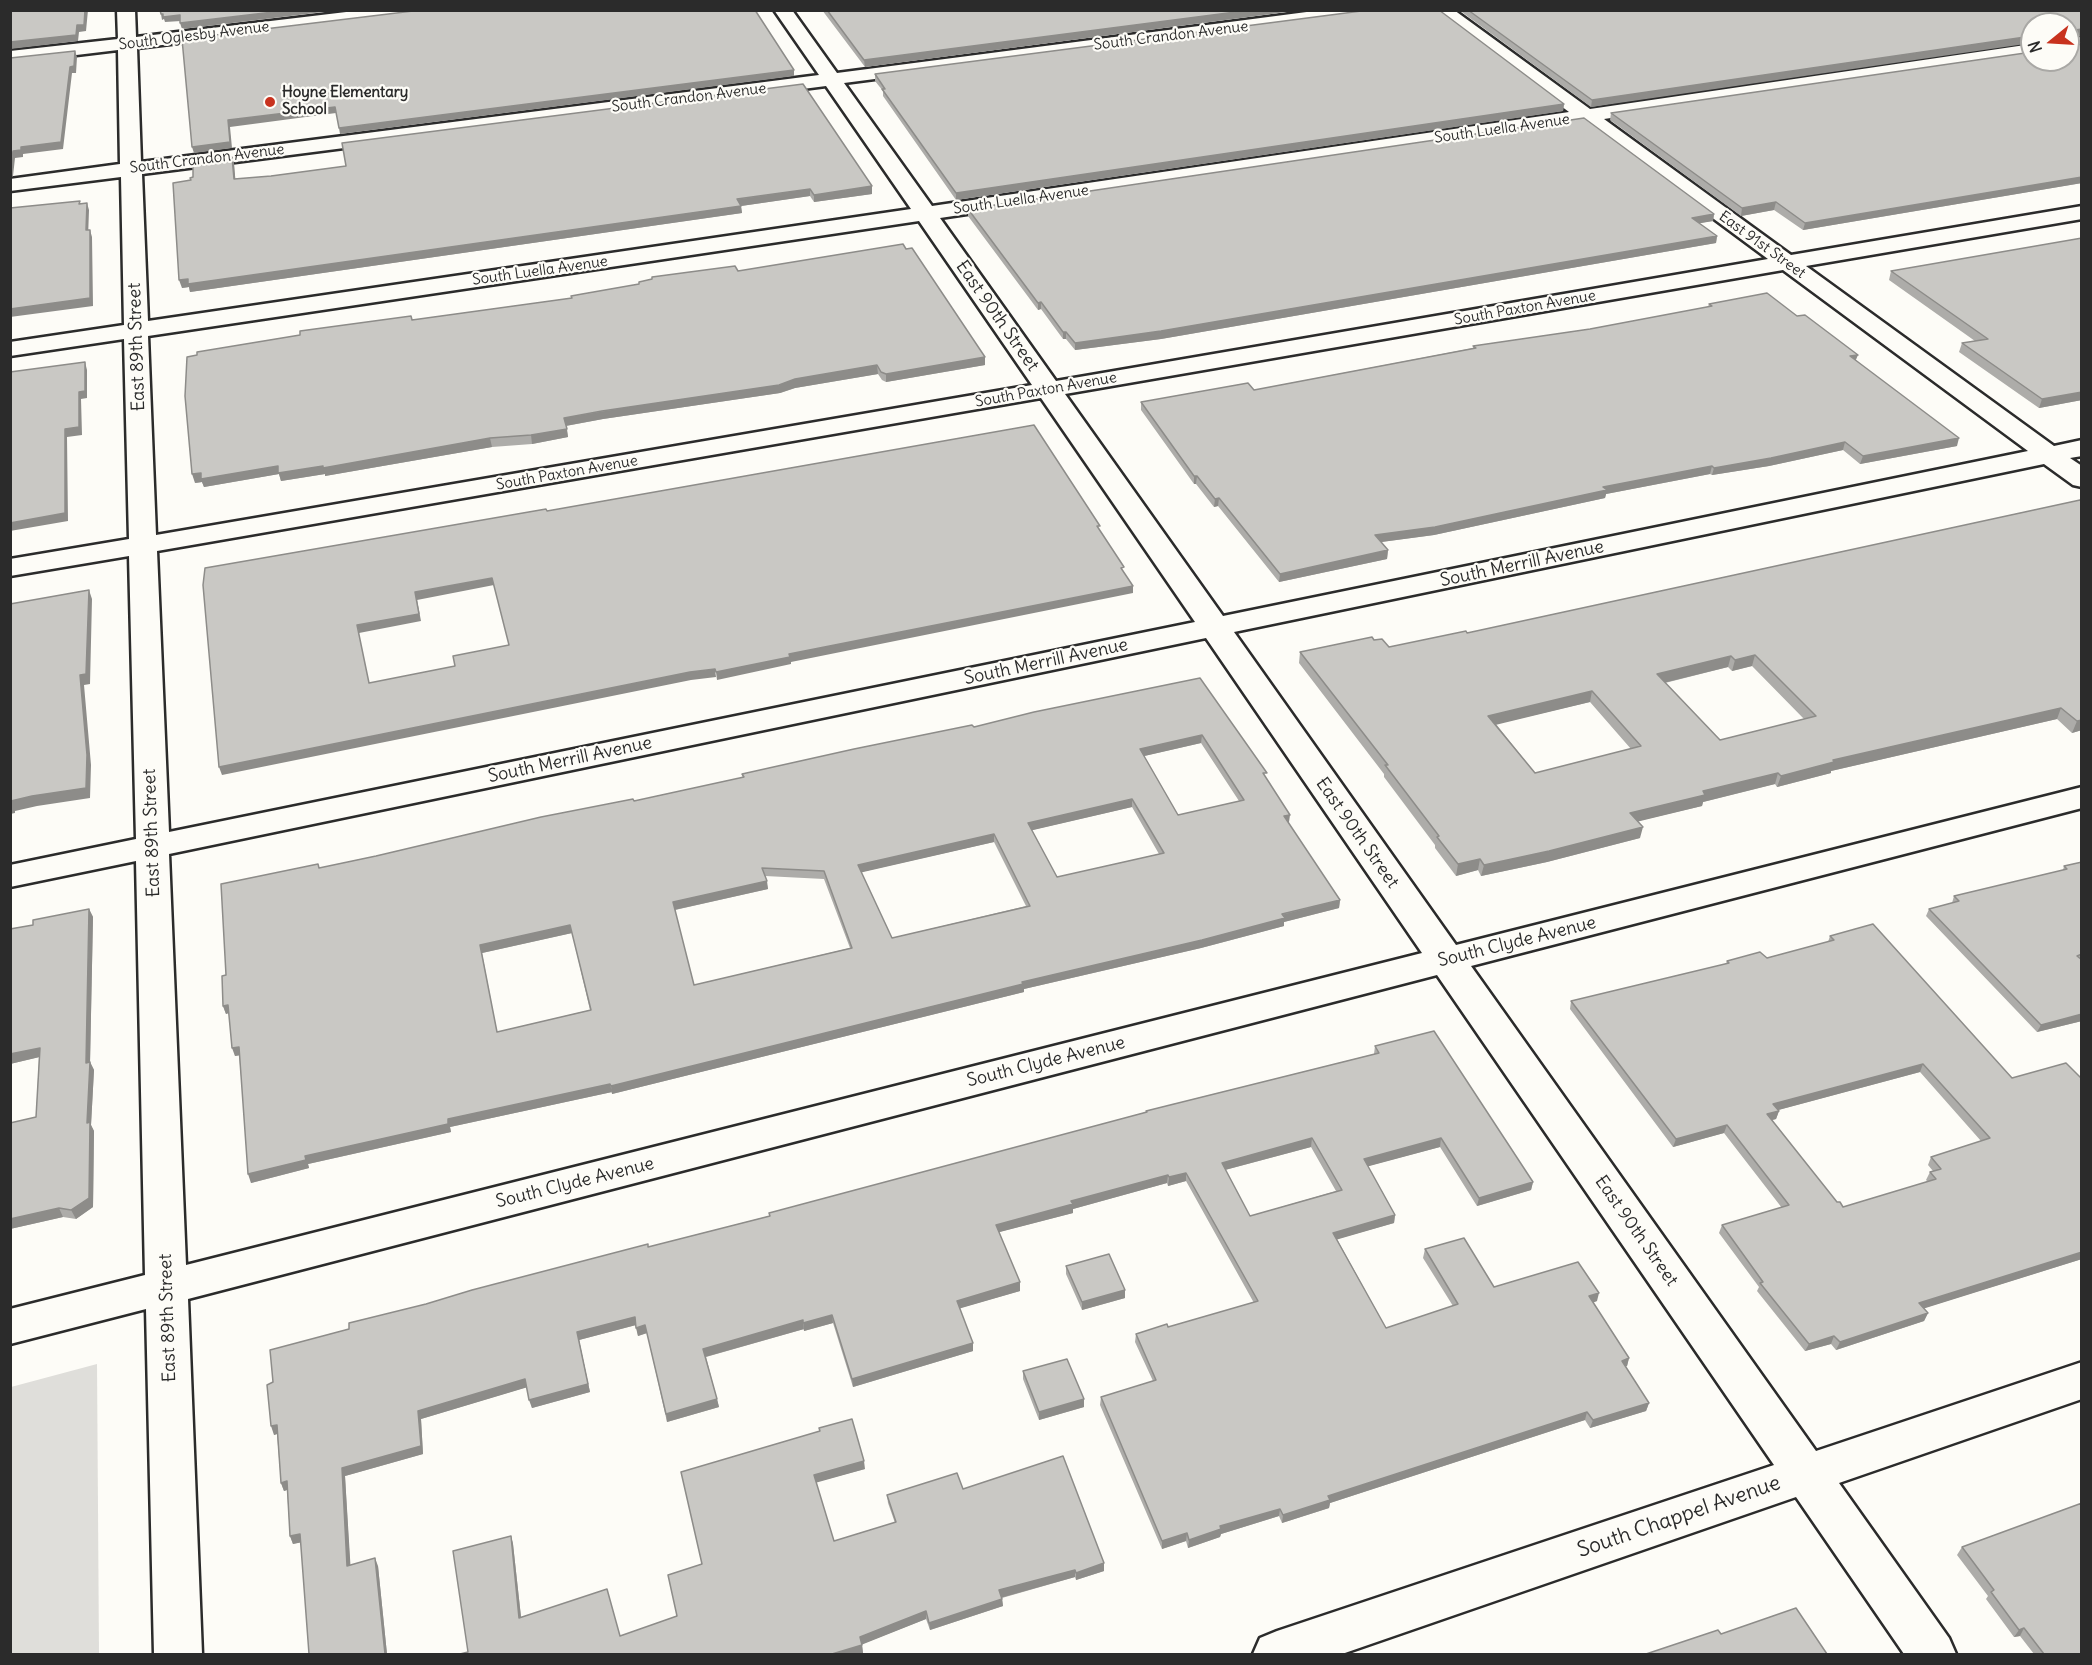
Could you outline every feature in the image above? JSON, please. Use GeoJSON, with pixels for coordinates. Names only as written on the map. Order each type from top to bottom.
{"type":"FeatureCollection","features":[{"type":"Feature","properties":{"kind":"street","name":"East 89th Street"},"geometry":{"type":"LineString","coordinates":[[126,10],[178,1654]]}},
{"type":"Feature","properties":{"kind":"street","name":"South Oglesby Avenue"},"geometry":{"type":"LineString","coordinates":[[10,57],[414,10]]}},
{"type":"Feature","properties":{"kind":"street","name":"East 90th Street"},"geometry":{"type":"LineString","coordinates":[[783,10],[1932,1654]]}},
{"type":"Feature","properties":{"kind":"street","name":"South Crandon Avenue"},"geometry":{"type":"LineString","coordinates":[[10,185],[1368,10]]}},
{"type":"Feature","properties":{"kind":"street","name":"East 91st Street"},"geometry":{"type":"LineString","coordinates":[[1442,10],[2082,479]]}},
{"type":"Feature","properties":{"kind":"street","name":"South Luella Avenue"},"geometry":{"type":"LineString","coordinates":[[10,349],[2020,52]]}},
{"type":"Feature","properties":{"kind":"street","name":"South Paxton Avenue"},"geometry":{"type":"LineString","coordinates":[[10,568],[2082,212]]}},
{"type":"Feature","properties":{"kind":"street","name":"South Merrill Avenue"},"geometry":{"type":"LineString","coordinates":[[10,876],[2082,448]]}},
{"type":"Feature","properties":{"kind":"street","name":"South Clyde Avenue"},"geometry":{"type":"LineString","coordinates":[[10,1327],[2082,797]]}},
{"type":"Feature","properties":{"kind":"street","name":"South Chappel Avenue"},"geometry":{"type":"LineString","coordinates":[[1277,1654],[2082,1380]]}},
{"type":"Feature","properties":{"kind":"shaded area"},"geometry":{"type":"Polygon","coordinates":[[[97,1364],[99,1654],[11,1654],[11,1387],[97,1364]]]}},
{"type":"Feature","properties":{"kind":"building"},"geometry":{"type":"Polygon","coordinates":[[[10,10],[85,10],[84,25],[77,25],[76,35],[10,42],[10,10]]]}},
{"type":"Feature","properties":{"kind":"building"},"geometry":{"type":"Polygon","coordinates":[[[160,10],[290,10],[180,23],[180,15],[163,17],[160,10]]]}},
{"type":"Feature","properties":{"kind":"building"},"geometry":{"type":"Polygon","coordinates":[[[415,10],[755,10],[794,70],[339,128],[335,107],[228,120],[230,142],[192,147],[182,39],[415,10]]]}},
{"type":"Feature","properties":{"kind":"building"},"geometry":{"type":"Polygon","coordinates":[[[827,10],[1251,10],[864,60],[827,10]]]}},
{"type":"Feature","properties":{"kind":"building"},"geometry":{"type":"Polygon","coordinates":[[[1369,10],[1439,10],[1564,104],[956,193],[882,89],[885,89],[875,74],[1369,10]]]}},
{"type":"Feature","properties":{"kind":"building"},"geometry":{"type":"Polygon","coordinates":[[[1468,10],[2082,10],[2082,29],[2080,29],[2080,12],[2020,12],[2020,38],[1592,100],[1468,10]]]}},
{"type":"Feature","properties":{"kind":"building"},"geometry":{"type":"Polygon","coordinates":[[[2080,44],[2082,44],[2082,177],[1805,223],[1776,202],[1742,208],[1611,113],[2020,54],[2020,72],[2080,72],[2080,44]]]}},
{"type":"Feature","properties":{"kind":"building"},"geometry":{"type":"Polygon","coordinates":[[[75,51],[74,66],[70,67],[61,142],[21,147],[21,150],[13,151],[10,170],[10,58],[75,51]]]}},
{"type":"Feature","properties":{"kind":"building"},"geometry":{"type":"Polygon","coordinates":[[[803,84],[872,186],[814,195],[810,189],[737,199],[741,206],[188,284],[188,279],[179,280],[173,183],[191,180],[193,162],[232,157],[234,179],[271,176],[346,166],[342,143],[803,84]]]}},
{"type":"Feature","properties":{"kind":"building"},"geometry":{"type":"Polygon","coordinates":[[[1584,118],[1714,214],[1692,218],[1717,236],[1161,331],[1075,343],[1066,332],[1063,332],[1041,302],[1038,303],[968,209],[1584,118]]]}},
{"type":"Feature","properties":{"kind":"building"},"geometry":{"type":"Polygon","coordinates":[[[80,201],[79,204],[87,203],[86,230],[90,230],[90,298],[10,309],[10,208],[80,201]]]}},
{"type":"Feature","properties":{"kind":"building"},"geometry":{"type":"Polygon","coordinates":[[[2082,238],[2082,392],[2042,399],[1962,343],[1988,339],[1891,271],[2082,238]]]}},
{"type":"Feature","properties":{"kind":"building"},"geometry":{"type":"Polygon","coordinates":[[[903,244],[906,249],[912,248],[985,357],[886,374],[881,372],[877,365],[795,379],[779,385],[602,411],[564,418],[567,429],[490,438],[323,468],[323,466],[278,473],[278,466],[201,479],[201,473],[192,474],[185,396],[187,357],[197,355],[197,352],[300,335],[300,331],[411,316],[412,320],[572,298],[571,296],[639,284],[652,277],[735,266],[738,271],[903,244]]]}},
{"type":"Feature","properties":{"kind":"building"},"geometry":{"type":"Polygon","coordinates":[[[1767,293],[1797,316],[1805,315],[1858,355],[1850,356],[1959,438],[1863,456],[1845,442],[1771,458],[1714,468],[1712,466],[1603,487],[1607,490],[1435,527],[1375,535],[1388,550],[1280,574],[1219,498],[1215,499],[1197,476],[1194,476],[1141,402],[1248,383],[1254,390],[1476,348],[1473,346],[1590,329],[1712,306],[1709,304],[1767,293]]]}},
{"type":"Feature","properties":{"kind":"building"},"geometry":{"type":"Polygon","coordinates":[[[85,362],[85,391],[79,392],[79,427],[65,429],[65,513],[10,523],[10,372],[85,362]]]}},
{"type":"Feature","properties":{"kind":"building"},"geometry":{"type":"Polygon","coordinates":[[[1034,425],[1100,526],[1097,526],[1124,567],[1121,568],[1133,586],[789,654],[790,657],[716,672],[715,669],[690,672],[219,767],[203,585],[205,568],[546,509],[547,511],[1034,425]],[[492,578],[415,592],[419,614],[357,625],[369,683],[455,666],[453,656],[509,645],[492,578]]]}},
{"type":"Feature","properties":{"kind":"building"},"geometry":{"type":"Polygon","coordinates":[[[2082,501],[2082,720],[2077,721],[2061,708],[1833,760],[1834,762],[1781,776],[1778,773],[1703,791],[1705,795],[1630,813],[1643,827],[1484,865],[1480,859],[1458,864],[1385,765],[1388,765],[1300,652],[1372,637],[1374,640],[1382,639],[1389,647],[1466,631],[1467,633],[2082,501]],[[1755,655],[1735,660],[1731,656],[1657,674],[1720,740],[1816,716],[1755,655]],[[1592,691],[1488,716],[1535,773],[1641,746],[1592,691]]]}},
{"type":"Feature","properties":{"kind":"building"},"geometry":{"type":"Polygon","coordinates":[[[89,590],[86,674],[80,675],[87,755],[86,788],[32,796],[10,803],[10,604],[89,590]]]}},
{"type":"Feature","properties":{"kind":"building"},"geometry":{"type":"Polygon","coordinates":[[[1200,678],[1267,773],[1263,773],[1290,815],[1284,816],[1340,900],[1282,914],[1285,918],[1202,940],[1022,982],[1023,984],[611,1086],[610,1084],[448,1119],[448,1124],[305,1156],[306,1160],[248,1174],[239,1047],[232,1048],[228,1005],[223,1006],[222,976],[226,975],[221,884],[318,864],[319,868],[376,856],[541,817],[633,799],[634,801],[744,777],[742,774],[854,749],[972,725],[974,727],[1034,712],[1200,678]],[[1202,735],[1140,749],[1178,815],[1244,800],[1202,735]],[[1132,799],[1028,823],[1057,877],[1164,853],[1132,799]],[[994,834],[858,865],[892,938],[1030,906],[994,834]],[[762,868],[767,881],[673,902],[694,985],[852,948],[824,871],[762,868]],[[570,925],[480,945],[497,1032],[591,1010],[570,925]]]}},
{"type":"Feature","properties":{"kind":"building"},"geometry":{"type":"Polygon","coordinates":[[[2082,862],[2082,954],[2077,956],[2082,960],[2082,1014],[2041,1025],[1929,909],[1959,901],[1954,896],[2067,869],[2064,866],[2082,862]]]}},
{"type":"Feature","properties":{"kind":"building"},"geometry":{"type":"Polygon","coordinates":[[[89,909],[86,1063],[90,1062],[87,1123],[90,1122],[89,1198],[71,1210],[59,1208],[10,1219],[10,1123],[36,1117],[40,1048],[10,1054],[10,929],[33,925],[33,920],[89,909]]]}},
{"type":"Feature","properties":{"kind":"building"},"geometry":{"type":"Polygon","coordinates":[[[1873,924],[2012,1078],[2066,1063],[2082,1079],[2082,1252],[1919,1303],[1928,1313],[1840,1342],[1834,1336],[1809,1344],[1760,1283],[1763,1282],[1722,1225],[1789,1205],[1727,1125],[1676,1139],[1571,1001],[1729,963],[1727,961],[1760,952],[1767,958],[1834,940],[1830,936],[1873,924]],[[1923,1064],[1773,1104],[1779,1111],[1767,1114],[1843,1207],[1936,1179],[1930,1172],[1941,1169],[1931,1157],[1990,1138],[1923,1064]]]}},
{"type":"Feature","properties":{"kind":"building"},"geometry":{"type":"Polygon","coordinates":[[[1434,1031],[1533,1182],[1479,1198],[1441,1138],[1364,1159],[1395,1215],[1333,1233],[1386,1328],[1458,1304],[1425,1249],[1464,1238],[1494,1287],[1578,1262],[1599,1293],[1589,1296],[1629,1358],[1622,1361],[1649,1403],[1593,1420],[1587,1412],[1328,1496],[1330,1500],[1283,1515],[1280,1509],[1220,1526],[1221,1529],[1189,1540],[1187,1533],[1162,1541],[1101,1397],[1156,1380],[1136,1334],[1258,1301],[1186,1173],[1169,1177],[1168,1175],[1071,1201],[1073,1204],[996,1225],[1020,1282],[957,1301],[973,1343],[852,1379],[832,1315],[803,1323],[803,1320],[703,1349],[717,1399],[666,1414],[645,1325],[636,1328],[635,1317],[577,1332],[588,1384],[529,1400],[525,1379],[418,1411],[421,1446],[342,1468],[347,1566],[375,1558],[385,1654],[309,1654],[300,1534],[290,1536],[287,1481],[281,1483],[277,1425],[271,1426],[267,1385],[273,1382],[270,1350],[349,1329],[349,1323],[472,1290],[648,1244],[648,1247],[770,1216],[769,1213],[1146,1111],[1379,1053],[1375,1046],[1434,1031]],[[1312,1138],[1222,1163],[1250,1216],[1342,1190],[1312,1138]]]}},
{"type":"Feature","properties":{"kind":"building"},"geometry":{"type":"Polygon","coordinates":[[[1109,1254],[1125,1290],[1082,1302],[1066,1266],[1109,1254]]]}},
{"type":"Feature","properties":{"kind":"building"},"geometry":{"type":"Polygon","coordinates":[[[1067,1359],[1084,1399],[1039,1412],[1023,1371],[1067,1359]]]}},
{"type":"Feature","properties":{"kind":"building"},"geometry":{"type":"Polygon","coordinates":[[[852,1419],[864,1461],[814,1475],[834,1541],[896,1522],[887,1495],[957,1473],[963,1489],[1063,1456],[1104,1563],[1076,1573],[1075,1570],[999,1590],[1002,1599],[929,1623],[926,1611],[860,1637],[862,1645],[832,1654],[460,1654],[468,1652],[453,1551],[511,1536],[519,1618],[607,1589],[620,1636],[677,1616],[668,1575],[702,1564],[681,1472],[820,1431],[819,1428],[852,1419]]]}},
{"type":"Feature","properties":{"kind":"building"},"geometry":{"type":"Polygon","coordinates":[[[2082,1503],[2082,1654],[2044,1654],[2024,1628],[2019,1630],[1991,1592],[1994,1590],[1962,1547],[2082,1503]]]}},
{"type":"Feature","properties":{"kind":"building"},"geometry":{"type":"Polygon","coordinates":[[[1796,1608],[1827,1654],[1646,1654],[1718,1630],[1721,1634],[1796,1608]]]}},
{"type":"Feature","properties":{"kind":"place","name":"Hoyne Elementary School"},"geometry":{"type":"Point","coordinates":[270,102]}}]}
